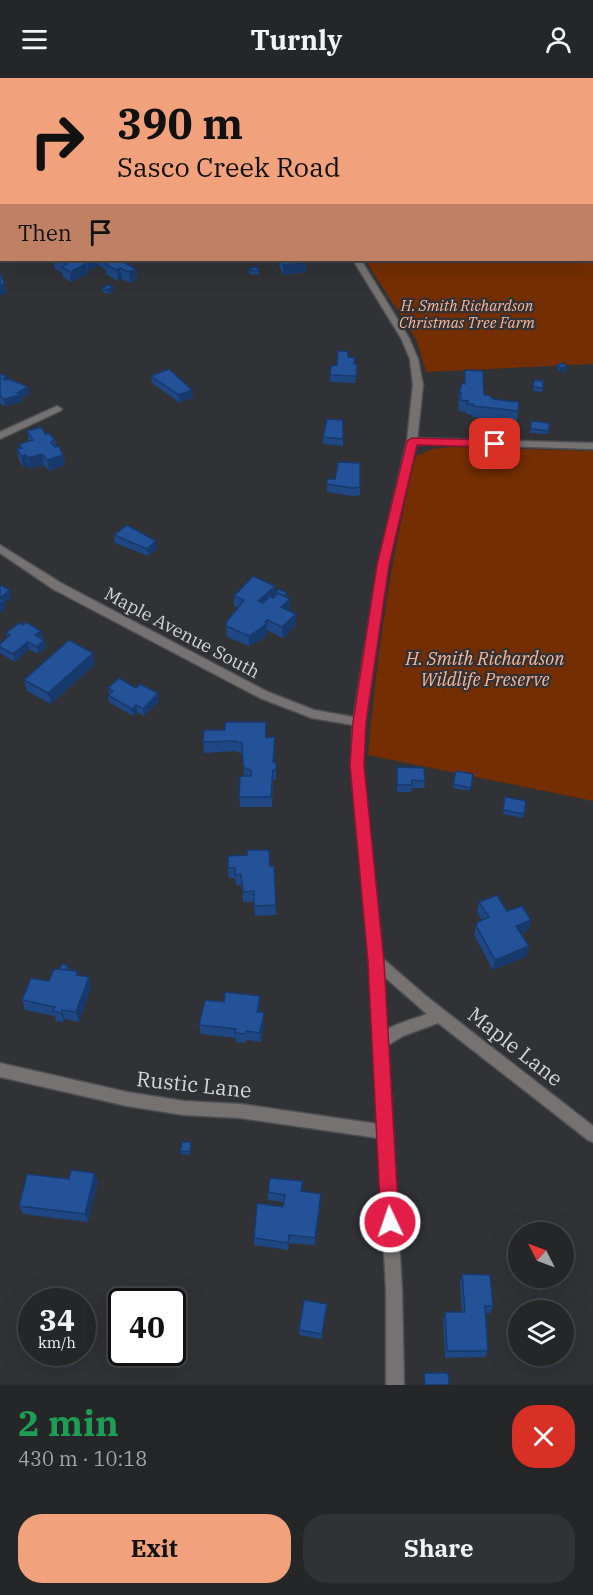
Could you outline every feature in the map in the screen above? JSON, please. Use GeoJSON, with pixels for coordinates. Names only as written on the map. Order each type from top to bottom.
{"type":"FeatureCollection","features":[{"type":"Feature","properties":{"kind":"street"},"geometry":{"type":"LineString","coordinates":[[358,261],[390,311],[414,359],[418,385],[412,441],[383,565],[360,722],[357,765],[376,962],[394,1290],[394,1385]]}},
{"type":"Feature","properties":{"kind":"street"},"geometry":{"type":"LineString","coordinates":[[0,436],[57,409]]}},
{"type":"Feature","properties":{"kind":"street"},"geometry":{"type":"LineString","coordinates":[[412,441],[593,446]]}},
{"type":"Feature","properties":{"kind":"street","name":"Maple Avenue South"},"geometry":{"type":"LineString","coordinates":[[0,548],[57,586],[264,696],[312,714],[360,722]]}},
{"type":"Feature","properties":{"kind":"street","name":"Maple Lane"},"geometry":{"type":"LineString","coordinates":[[376,962],[439,1016],[593,1135]]}},
{"type":"Feature","properties":{"kind":"street","name":"Maple Lane"},"geometry":{"type":"LineString","coordinates":[[380,1043],[398,1031],[439,1016]]}},
{"type":"Feature","properties":{"kind":"street","name":"Rustic Lane"},"geometry":{"type":"LineString","coordinates":[[0,1070],[138,1101],[184,1108],[240,1111],[385,1132]]}},
{"type":"Feature","properties":{"kind":"green space","name":"H. Smith Richardson Christmas Tree Farm"},"geometry":{"type":"Polygon","coordinates":[[[366,261],[593,261],[593,364],[426,372],[416,339],[366,261]]]}},
{"type":"Feature","properties":{"kind":"green space","name":"H. Smith Richardson Wildlife Preserve"},"geometry":{"type":"Polygon","coordinates":[[[452,447],[593,451],[593,801],[368,755],[386,605],[399,530],[416,456],[433,449],[452,447]]]}},
{"type":"Feature","properties":{"kind":"building"},"geometry":{"type":"Polygon","coordinates":[[[59,261],[81,261],[86,264],[70,272],[61,267],[67,264],[59,261]]]}},
{"type":"Feature","properties":{"kind":"building"},"geometry":{"type":"Polygon","coordinates":[[[107,261],[121,261],[136,269],[129,272],[120,268],[117,270],[105,264],[109,262],[107,261]]]}},
{"type":"Feature","properties":{"kind":"building"},"geometry":{"type":"Polygon","coordinates":[[[281,261],[306,262],[283,265],[281,261]]]}},
{"type":"Feature","properties":{"kind":"building"},"geometry":{"type":"Polygon","coordinates":[[[257,267],[259,271],[249,270],[249,268],[257,267]]]}},
{"type":"Feature","properties":{"kind":"building"},"geometry":{"type":"Polygon","coordinates":[[[0,273],[5,284],[0,284],[0,273]]]}},
{"type":"Feature","properties":{"kind":"building"},"geometry":{"type":"Polygon","coordinates":[[[109,285],[113,287],[106,290],[102,288],[109,285]]]}},
{"type":"Feature","properties":{"kind":"building"},"geometry":{"type":"Polygon","coordinates":[[[338,351],[348,351],[348,357],[355,358],[356,376],[330,375],[331,366],[337,365],[338,351]]]}},
{"type":"Feature","properties":{"kind":"building"},"geometry":{"type":"Polygon","coordinates":[[[564,363],[567,367],[560,368],[557,365],[564,363]]]}},
{"type":"Feature","properties":{"kind":"building"},"geometry":{"type":"Polygon","coordinates":[[[169,369],[192,390],[179,395],[151,376],[169,369]]]}},
{"type":"Feature","properties":{"kind":"building"},"geometry":{"type":"Polygon","coordinates":[[[465,370],[483,371],[484,395],[489,395],[493,399],[519,402],[518,411],[473,406],[473,404],[467,404],[468,401],[460,400],[461,393],[459,393],[462,383],[465,384],[465,370]]]}},
{"type":"Feature","properties":{"kind":"building"},"geometry":{"type":"Polygon","coordinates":[[[0,375],[7,377],[3,379],[5,380],[9,379],[28,387],[17,393],[21,395],[4,399],[0,396],[0,375]]]}},
{"type":"Feature","properties":{"kind":"building"},"geometry":{"type":"Polygon","coordinates":[[[534,380],[543,381],[543,388],[533,387],[534,380]]]}},
{"type":"Feature","properties":{"kind":"building"},"geometry":{"type":"Polygon","coordinates":[[[327,419],[343,420],[343,439],[323,437],[327,419]]]}},
{"type":"Feature","properties":{"kind":"building"},"geometry":{"type":"Polygon","coordinates":[[[531,421],[549,423],[549,431],[531,429],[531,421]]]}},
{"type":"Feature","properties":{"kind":"building"},"geometry":{"type":"Polygon","coordinates":[[[41,427],[55,440],[51,442],[55,447],[59,446],[63,455],[47,460],[42,454],[28,458],[26,455],[21,456],[17,449],[22,448],[19,444],[33,440],[27,431],[41,427]]]}},
{"type":"Feature","properties":{"kind":"building"},"geometry":{"type":"Polygon","coordinates":[[[338,462],[360,463],[360,487],[327,484],[327,479],[335,479],[338,462]]]}},
{"type":"Feature","properties":{"kind":"building"},"geometry":{"type":"Polygon","coordinates":[[[127,525],[156,541],[147,549],[114,535],[127,525]]]}},
{"type":"Feature","properties":{"kind":"building"},"geometry":{"type":"Polygon","coordinates":[[[253,576],[275,586],[258,601],[263,603],[270,596],[273,598],[278,593],[290,599],[281,607],[296,614],[282,627],[267,620],[265,622],[267,623],[249,636],[226,626],[227,621],[244,600],[234,596],[253,576]]]}},
{"type":"Feature","properties":{"kind":"building"},"geometry":{"type":"Polygon","coordinates":[[[0,585],[10,590],[0,598],[0,585]]]}},
{"type":"Feature","properties":{"kind":"building"},"geometry":{"type":"Polygon","coordinates":[[[279,589],[287,593],[284,596],[275,593],[279,589]]]}},
{"type":"Feature","properties":{"kind":"building"},"geometry":{"type":"Polygon","coordinates":[[[26,622],[41,631],[35,635],[44,640],[37,647],[28,642],[13,654],[0,647],[0,644],[10,635],[6,633],[19,623],[23,625],[26,622]]]}},
{"type":"Feature","properties":{"kind":"building"},"geometry":{"type":"Polygon","coordinates":[[[69,640],[93,653],[48,693],[24,680],[69,640]]]}},
{"type":"Feature","properties":{"kind":"building"},"geometry":{"type":"Polygon","coordinates":[[[119,678],[136,688],[140,684],[158,693],[143,709],[136,705],[132,709],[108,695],[113,691],[108,688],[119,678]]]}},
{"type":"Feature","properties":{"kind":"building"},"geometry":{"type":"Polygon","coordinates":[[[225,722],[266,722],[266,738],[275,737],[273,762],[276,762],[276,770],[273,770],[271,797],[239,797],[240,776],[251,776],[251,770],[246,769],[243,765],[242,743],[235,741],[203,742],[204,730],[225,730],[225,722]]]}},
{"type":"Feature","properties":{"kind":"building"},"geometry":{"type":"Polygon","coordinates":[[[397,767],[424,768],[425,781],[412,780],[412,785],[397,785],[397,767]]]}},
{"type":"Feature","properties":{"kind":"building"},"geometry":{"type":"Polygon","coordinates":[[[456,771],[473,774],[471,788],[453,784],[456,771]]]}},
{"type":"Feature","properties":{"kind":"building"},"geometry":{"type":"Polygon","coordinates":[[[505,797],[526,801],[524,814],[503,810],[505,797]]]}},
{"type":"Feature","properties":{"kind":"building"},"geometry":{"type":"Polygon","coordinates":[[[247,850],[269,850],[270,866],[274,866],[276,905],[254,906],[254,891],[243,892],[241,874],[235,875],[235,868],[228,868],[228,856],[247,855],[247,850]]]}},
{"type":"Feature","properties":{"kind":"building"},"geometry":{"type":"Polygon","coordinates":[[[497,895],[507,911],[522,906],[531,920],[516,926],[529,946],[495,960],[476,925],[489,917],[479,902],[497,895]]]}},
{"type":"Feature","properties":{"kind":"building"},"geometry":{"type":"Polygon","coordinates":[[[62,964],[68,965],[65,970],[60,969],[62,964]]]}},
{"type":"Feature","properties":{"kind":"building"},"geometry":{"type":"Polygon","coordinates":[[[54,969],[78,971],[76,975],[89,977],[76,1012],[62,1010],[61,1013],[53,1011],[55,1007],[22,1000],[31,978],[49,981],[54,969]]]}},
{"type":"Feature","properties":{"kind":"building"},"geometry":{"type":"Polygon","coordinates":[[[225,992],[260,996],[257,1012],[264,1012],[260,1033],[246,1031],[245,1034],[235,1033],[236,1029],[199,1025],[205,1000],[224,1002],[225,992]]]}},
{"type":"Feature","properties":{"kind":"building"},"geometry":{"type":"Polygon","coordinates":[[[182,1142],[191,1142],[190,1152],[180,1151],[182,1142]]]}},
{"type":"Feature","properties":{"kind":"building"},"geometry":{"type":"Polygon","coordinates":[[[71,1170],[95,1173],[85,1214],[19,1206],[27,1174],[69,1179],[71,1170]]]}},
{"type":"Feature","properties":{"kind":"building"},"geometry":{"type":"Polygon","coordinates":[[[270,1178],[303,1181],[301,1191],[321,1194],[315,1238],[289,1235],[288,1243],[254,1238],[257,1203],[283,1207],[285,1195],[268,1192],[270,1178]]]}},
{"type":"Feature","properties":{"kind":"building"},"geometry":{"type":"Polygon","coordinates":[[[462,1274],[490,1275],[493,1306],[485,1306],[488,1351],[447,1351],[445,1312],[465,1312],[462,1274]]]}},
{"type":"Feature","properties":{"kind":"building"},"geometry":{"type":"Polygon","coordinates":[[[304,1300],[327,1304],[322,1334],[299,1330],[304,1300]]]}},
{"type":"Feature","properties":{"kind":"building"},"geometry":{"type":"Polygon","coordinates":[[[424,1373],[448,1373],[449,1385],[425,1385],[424,1373]]]}},
{"type":"Feature","properties":{"kind":"route"},"geometry":{"type":"LineString","coordinates":[[390,1222],[376,962],[357,765],[360,722],[383,565],[396,501],[412,441],[495,444]]}}]}
